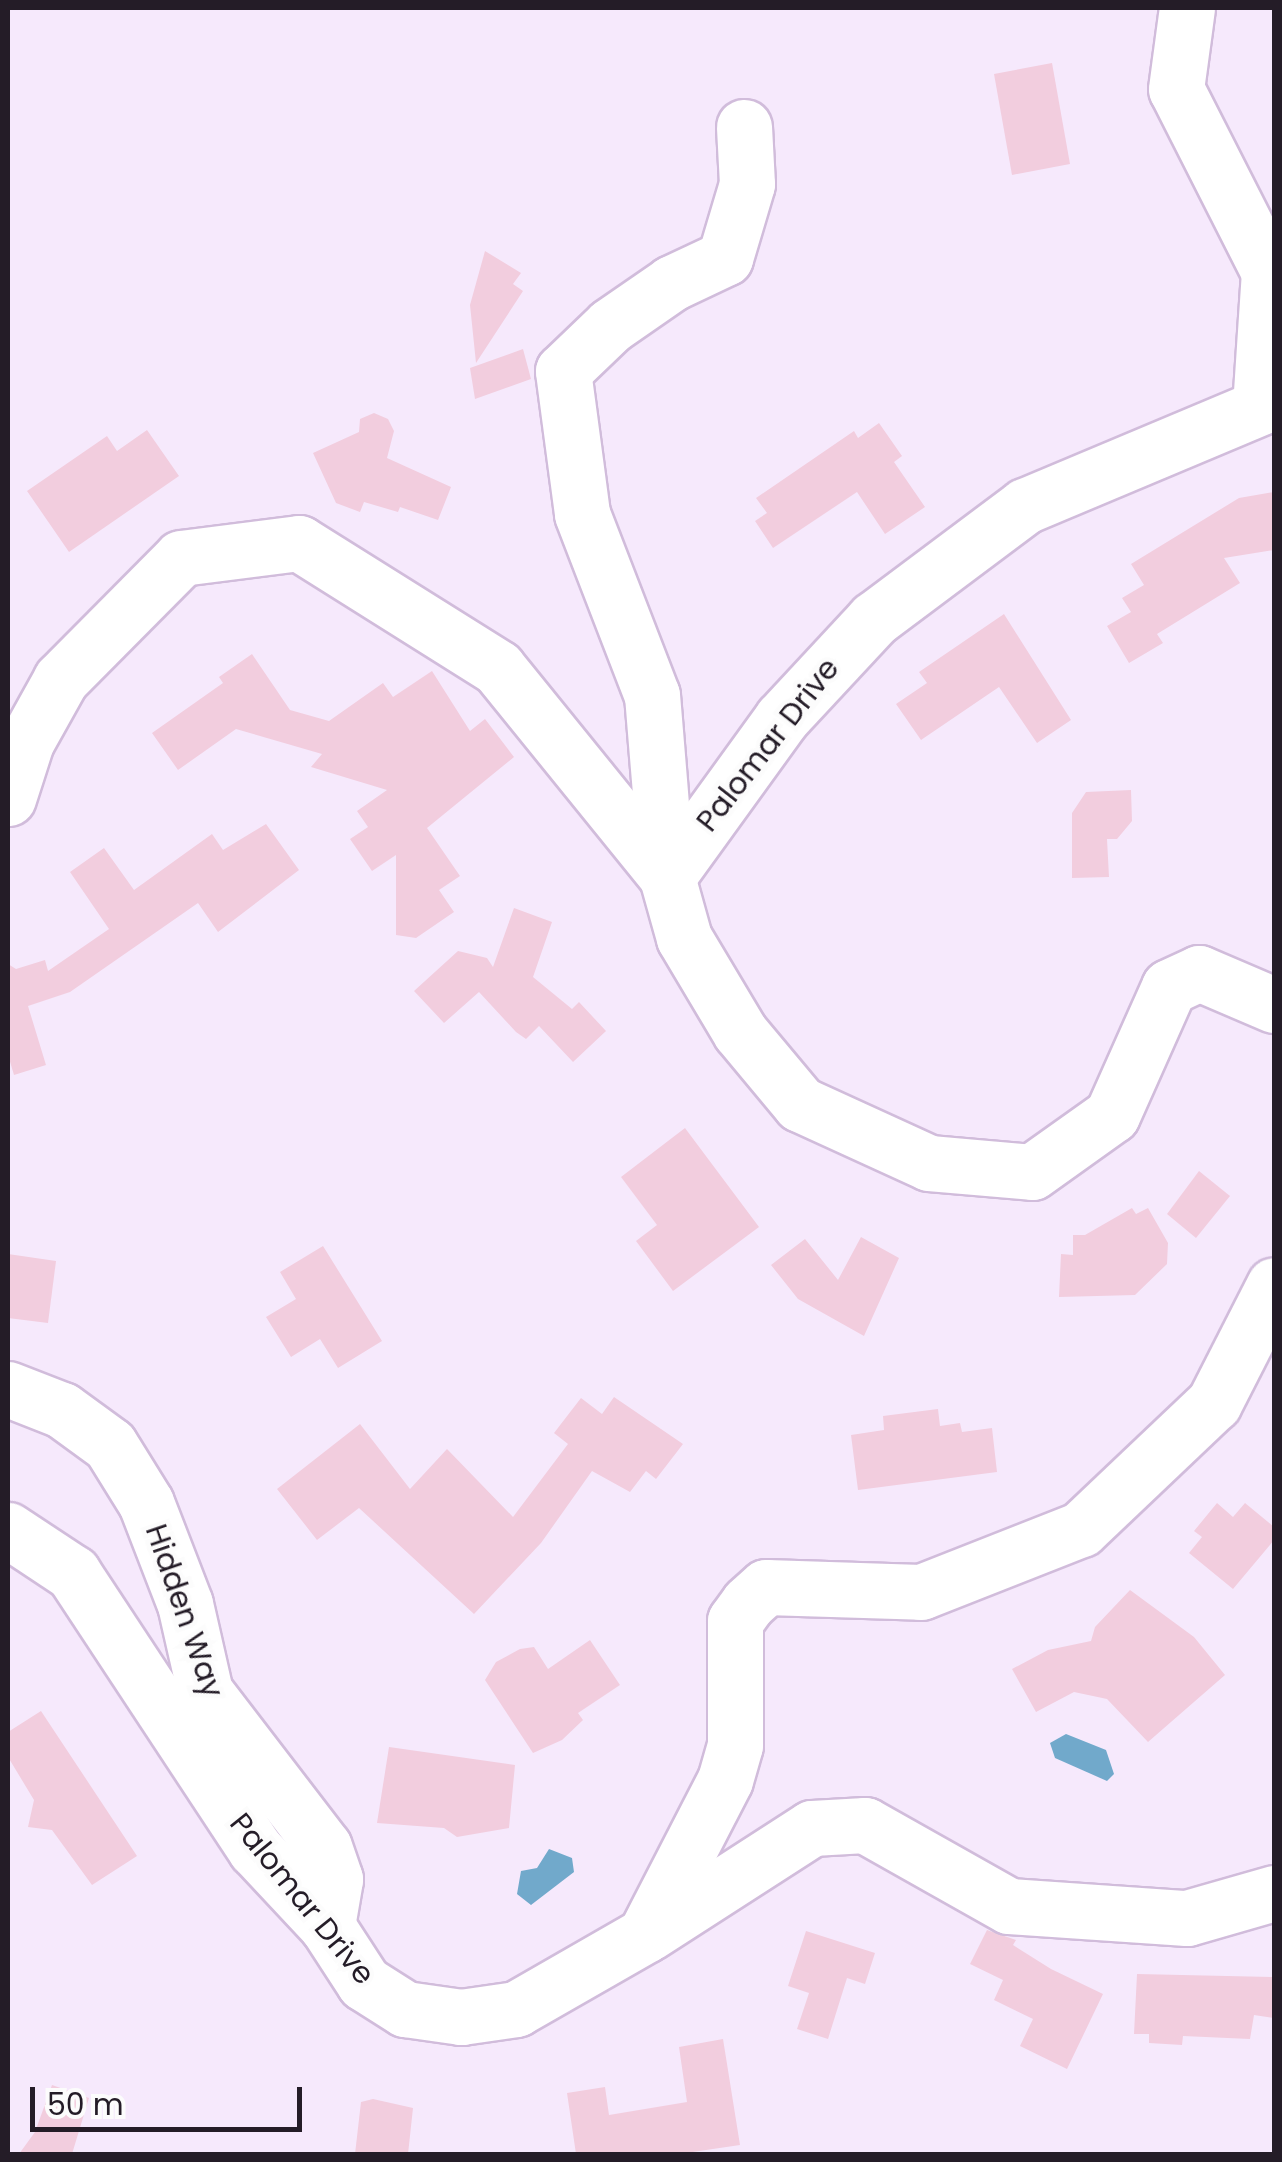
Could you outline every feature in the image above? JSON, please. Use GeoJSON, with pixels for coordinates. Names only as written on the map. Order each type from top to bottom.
{"type":"FeatureCollection","features":[{"type":"Feature","properties":{"kind":"street","name":"Palomar Drive"},"geometry":{"type":"LineString","coordinates":[[667,877],[782,718],[874,619],[1025,506],[1267,406],[1269,272],[1176,89],[1187,8]]}},
{"type":"Feature","properties":{"kind":"street"},"geometry":{"type":"LineString","coordinates":[[744,127],[747,184],[724,258],[656,294],[563,372],[582,514],[652,696],[667,877],[684,938],[740,1032],[800,1104],[929,1163],[1032,1172],[1112,1116],[1168,987],[1199,973],[1274,1004]]}},
{"type":"Feature","properties":{"kind":"street"},"geometry":{"type":"LineString","coordinates":[[8,798],[26,742],[61,679],[182,558],[299,543],[498,668],[667,877]]}},
{"type":"Feature","properties":{"kind":"street"},"geometry":{"type":"LineString","coordinates":[[645,1936],[725,1780],[734,1746],[735,1621],[748,1602],[766,1587],[920,1592],[1081,1529],[1214,1403],[1274,1285]]}},
{"type":"Feature","properties":{"kind":"street","name":"Hidden Way"},"geometry":{"type":"LineString","coordinates":[[8,1389],[62,1410],[110,1446],[146,1503],[185,1604],[205,1692],[324,1846],[335,1878],[326,1926]]}},
{"type":"Feature","properties":{"kind":"street","name":"Palomar Drive"},"geometry":{"type":"LineString","coordinates":[[8,1530],[73,1573],[255,1849],[326,1926],[364,1983],[405,2010],[460,2018],[516,2009],[645,1936],[812,1828],[864,1825],[1009,1906],[1187,1918],[1274,1893]]}},
{"type":"Feature","properties":{"kind":"water"},"geometry":{"type":"Polygon","coordinates":[[[1066,1734],[1106,1750],[1114,1774],[1107,1781],[1055,1758],[1050,1743],[1066,1734]]]}},
{"type":"Feature","properties":{"kind":"water"},"geometry":{"type":"Polygon","coordinates":[[[549,1849],[572,1858],[574,1872],[531,1905],[517,1894],[521,1871],[537,1868],[549,1849]]]}},
{"type":"Feature","properties":{"kind":"building"},"geometry":{"type":"Polygon","coordinates":[[[1052,63],[1070,164],[1012,175],[994,74],[1052,63]]]}},
{"type":"Feature","properties":{"kind":"building"},"geometry":{"type":"Polygon","coordinates":[[[485,251],[521,273],[513,284],[523,291],[476,363],[470,305],[485,251]]]}},
{"type":"Feature","properties":{"kind":"building"},"geometry":{"type":"Polygon","coordinates":[[[523,349],[531,379],[475,399],[470,368],[523,349]]]}},
{"type":"Feature","properties":{"kind":"building"},"geometry":{"type":"Polygon","coordinates":[[[374,413],[388,419],[394,431],[387,458],[451,487],[438,520],[400,507],[398,512],[364,502],[360,512],[336,503],[313,453],[359,432],[360,419],[374,413]]]}},
{"type":"Feature","properties":{"kind":"building"},"geometry":{"type":"Polygon","coordinates":[[[879,423],[902,456],[894,462],[925,507],[885,534],[857,492],[773,548],[755,521],[767,513],[756,498],[854,431],[858,438],[879,423]]]}},
{"type":"Feature","properties":{"kind":"building"},"geometry":{"type":"Polygon","coordinates":[[[147,430],[179,476],[69,552],[27,491],[107,436],[117,451],[147,430]]]}},
{"type":"Feature","properties":{"kind":"building"},"geometry":{"type":"Polygon","coordinates":[[[1274,492],[1274,550],[1224,558],[1240,583],[1157,634],[1163,643],[1129,663],[1107,626],[1131,612],[1122,598],[1144,585],[1131,564],[1239,498],[1274,492]]]}},
{"type":"Feature","properties":{"kind":"building"},"geometry":{"type":"Polygon","coordinates":[[[1004,614],[1071,720],[1037,743],[999,687],[921,740],[896,704],[927,683],[919,672],[1004,614]]]}},
{"type":"Feature","properties":{"kind":"building"},"geometry":{"type":"Polygon","coordinates":[[[252,654],[290,710],[329,721],[383,683],[393,697],[432,671],[470,731],[485,719],[514,757],[427,828],[460,876],[439,890],[454,912],[416,938],[396,935],[396,855],[372,871],[350,839],[368,827],[357,811],[387,790],[311,767],[322,754],[236,729],[178,770],[152,733],[223,683],[219,677],[252,654]]]}},
{"type":"Feature","properties":{"kind":"building"},"geometry":{"type":"Polygon","coordinates":[[[1131,790],[1132,821],[1117,839],[1107,839],[1109,877],[1072,878],[1072,813],[1086,792],[1131,790]]]}},
{"type":"Feature","properties":{"kind":"building"},"geometry":{"type":"Polygon","coordinates":[[[266,824],[299,870],[218,932],[198,903],[70,992],[28,1006],[46,1065],[14,1075],[8,1055],[8,964],[16,969],[45,960],[48,971],[109,929],[70,872],[104,848],[134,890],[212,834],[223,850],[266,824]]]}},
{"type":"Feature","properties":{"kind":"building"},"geometry":{"type":"Polygon","coordinates":[[[514,908],[552,922],[533,977],[572,1009],[579,1002],[606,1031],[573,1062],[539,1026],[526,1039],[516,1032],[479,992],[444,1023],[414,991],[458,951],[487,958],[493,967],[514,908]]]}},
{"type":"Feature","properties":{"kind":"building"},"geometry":{"type":"Polygon","coordinates":[[[685,1128],[759,1227],[673,1291],[636,1241],[657,1225],[621,1177],[685,1128]]]}},
{"type":"Feature","properties":{"kind":"building"},"geometry":{"type":"Polygon","coordinates":[[[1199,1171],[1230,1196],[1196,1238],[1167,1214],[1199,1171]]]}},
{"type":"Feature","properties":{"kind":"building"},"geometry":{"type":"Polygon","coordinates":[[[1132,1208],[1136,1214],[1148,1208],[1168,1243],[1167,1264],[1135,1295],[1059,1297],[1061,1254],[1073,1255],[1073,1235],[1085,1235],[1132,1208]]]}},
{"type":"Feature","properties":{"kind":"building"},"geometry":{"type":"Polygon","coordinates":[[[861,1237],[899,1258],[864,1336],[798,1299],[771,1265],[805,1239],[838,1280],[861,1237]]]}},
{"type":"Feature","properties":{"kind":"building"},"geometry":{"type":"Polygon","coordinates":[[[323,1246],[382,1341],[338,1368],[320,1339],[291,1357],[266,1317],[296,1299],[280,1272],[323,1246]]]}},
{"type":"Feature","properties":{"kind":"building"},"geometry":{"type":"Polygon","coordinates":[[[8,1254],[56,1261],[48,1323],[8,1318],[8,1254]]]}},
{"type":"Feature","properties":{"kind":"building"},"geometry":{"type":"Polygon","coordinates":[[[614,1397],[683,1444],[656,1479],[646,1471],[630,1492],[592,1471],[541,1543],[474,1614],[359,1508],[317,1540],[277,1489],[360,1424],[410,1489],[447,1449],[513,1517],[568,1444],[554,1433],[581,1398],[602,1414],[614,1397]]]}},
{"type":"Feature","properties":{"kind":"building"},"geometry":{"type":"Polygon","coordinates":[[[938,1409],[940,1426],[960,1423],[962,1432],[992,1428],[997,1472],[858,1490],[851,1435],[884,1430],[883,1416],[938,1409]]]}},
{"type":"Feature","properties":{"kind":"building"},"geometry":{"type":"Polygon","coordinates":[[[1217,1503],[1233,1517],[1245,1503],[1274,1527],[1274,1540],[1233,1589],[1189,1553],[1202,1537],[1194,1531],[1217,1503]]]}},
{"type":"Feature","properties":{"kind":"building"},"geometry":{"type":"Polygon","coordinates":[[[1130,1590],[1194,1637],[1225,1675],[1148,1742],[1107,1699],[1074,1692],[1036,1712],[1012,1669],[1048,1650],[1091,1641],[1095,1627],[1130,1590]]]}},
{"type":"Feature","properties":{"kind":"building"},"geometry":{"type":"Polygon","coordinates":[[[590,1640],[620,1685],[578,1713],[583,1720],[562,1740],[533,1753],[485,1680],[496,1662],[520,1649],[534,1647],[548,1669],[590,1640]]]}},
{"type":"Feature","properties":{"kind":"building"},"geometry":{"type":"Polygon","coordinates":[[[41,1711],[137,1856],[92,1885],[52,1830],[28,1827],[34,1800],[8,1757],[8,1732],[41,1711]]]}},
{"type":"Feature","properties":{"kind":"building"},"geometry":{"type":"Polygon","coordinates":[[[389,1747],[515,1765],[509,1828],[457,1837],[444,1828],[377,1823],[389,1747]]]}},
{"type":"Feature","properties":{"kind":"building"},"geometry":{"type":"Polygon","coordinates":[[[987,1930],[1016,1940],[1013,1945],[1051,1969],[1103,1994],[1067,2069],[1020,2046],[1033,2019],[994,2000],[1003,1980],[970,1964],[987,1930]]]}},
{"type":"Feature","properties":{"kind":"building"},"geometry":{"type":"Polygon","coordinates":[[[806,1931],[875,1953],[865,1984],[847,1978],[828,2039],[797,2029],[809,1993],[788,1986],[806,1931]]]}},
{"type":"Feature","properties":{"kind":"building"},"geometry":{"type":"Polygon","coordinates":[[[1137,1974],[1274,1977],[1274,2018],[1254,2015],[1250,2039],[1183,2036],[1182,2045],[1149,2043],[1149,2034],[1134,2034],[1137,1974]]]}},
{"type":"Feature","properties":{"kind":"building"},"geometry":{"type":"Polygon","coordinates":[[[723,2039],[740,2145],[679,2154],[576,2154],[567,2093],[605,2087],[609,2115],[687,2102],[679,2047],[723,2039]]]}},
{"type":"Feature","properties":{"kind":"building"},"geometry":{"type":"Polygon","coordinates":[[[52,2085],[89,2098],[72,2154],[19,2154],[35,2132],[52,2085]]]}},
{"type":"Feature","properties":{"kind":"building"},"geometry":{"type":"Polygon","coordinates":[[[373,2099],[413,2108],[408,2154],[355,2154],[361,2102],[373,2099]]]}}]}
